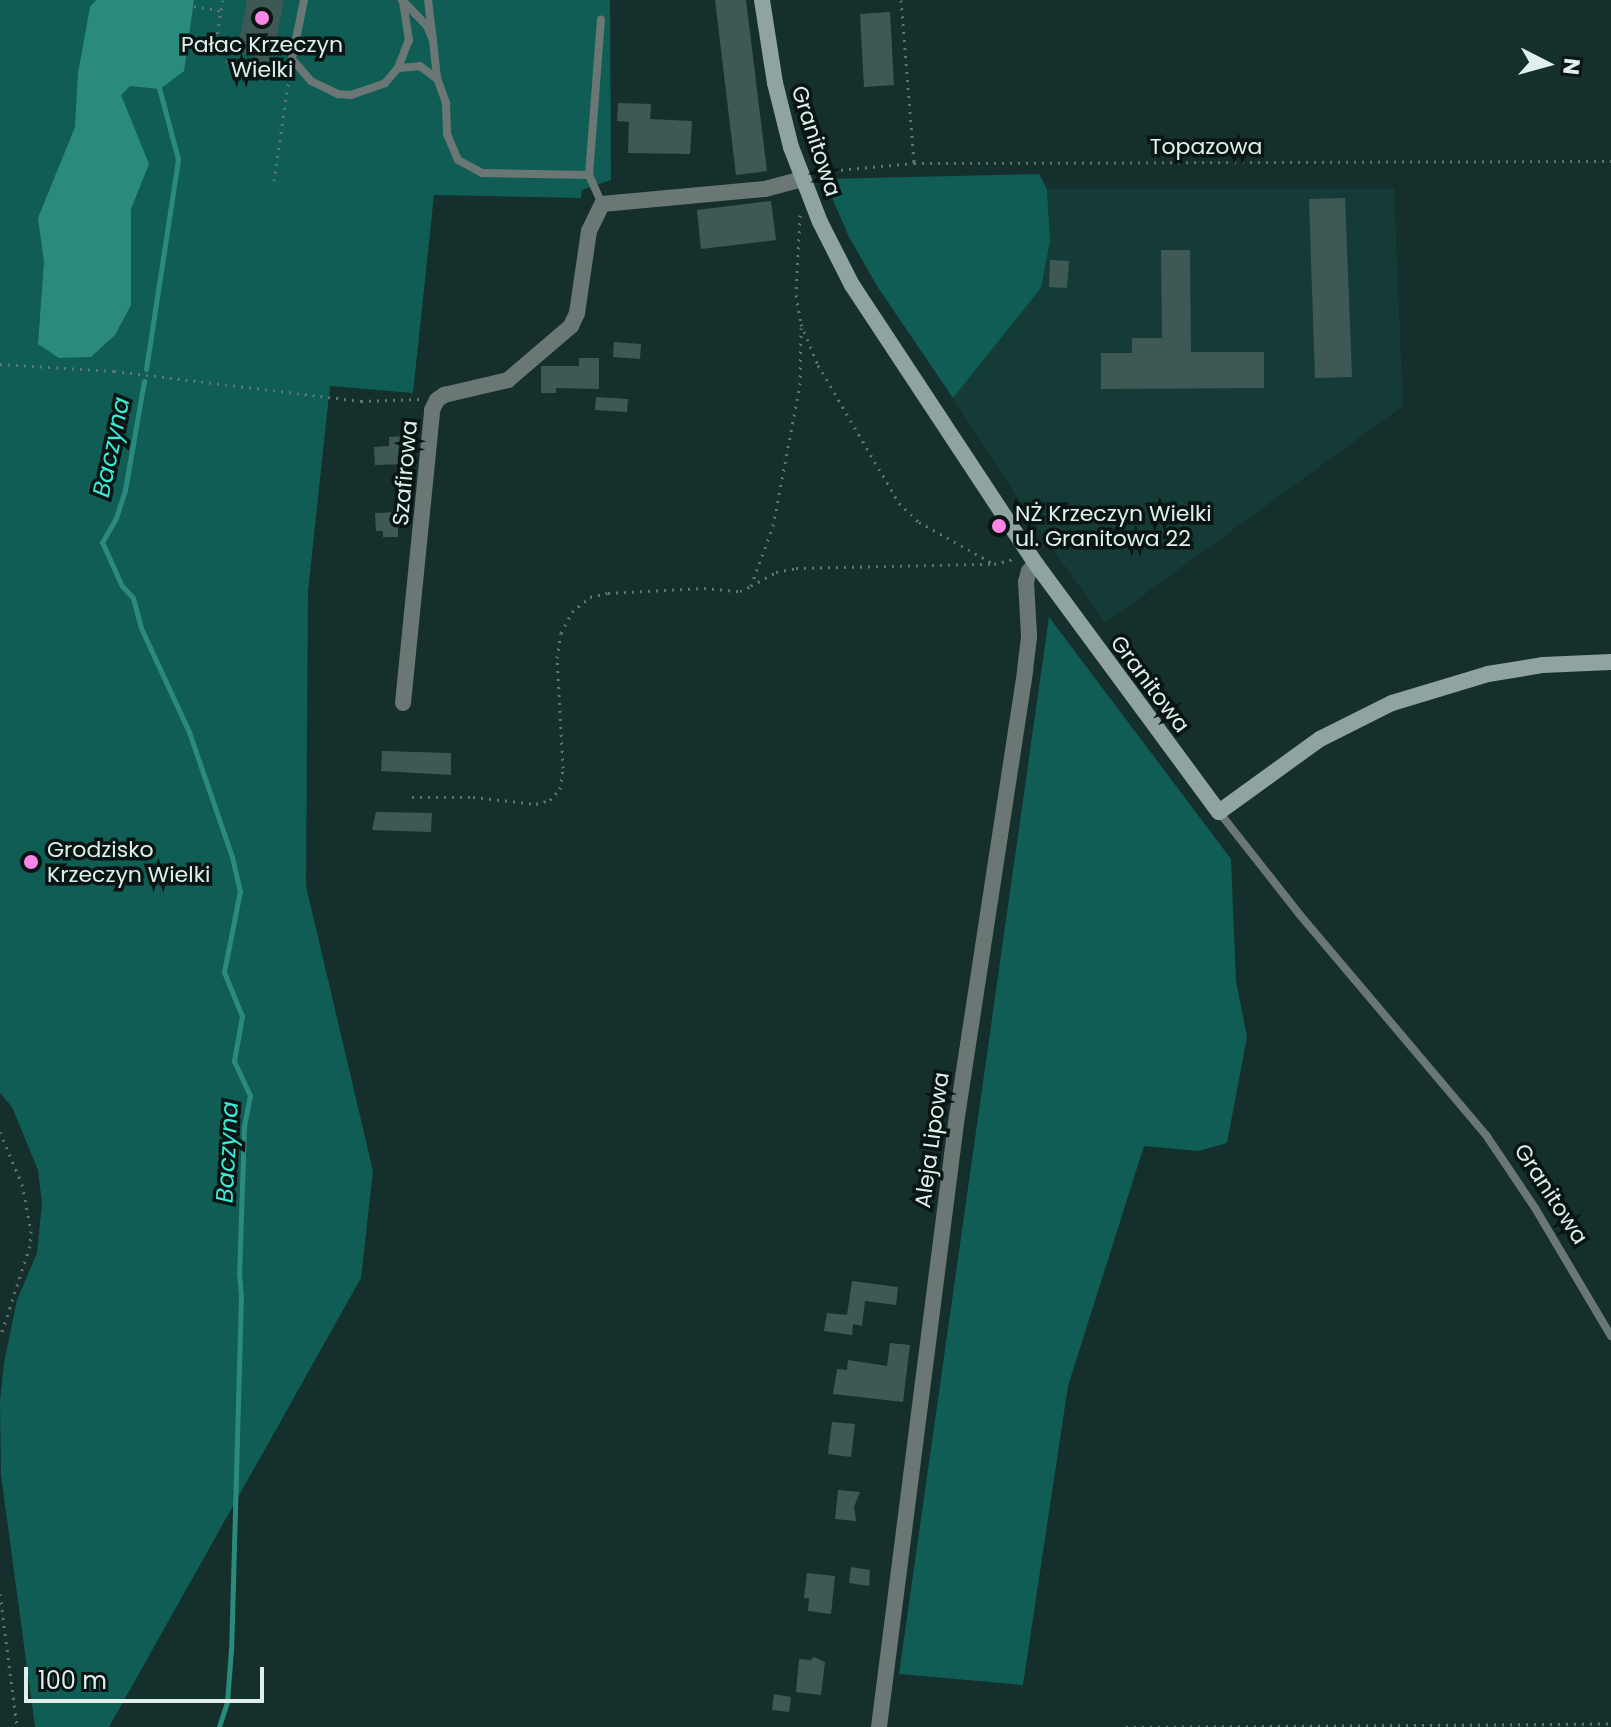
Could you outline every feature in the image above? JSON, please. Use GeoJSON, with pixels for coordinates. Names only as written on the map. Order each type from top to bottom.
{"type":"FeatureCollection","features":[{"type":"Feature","properties":{"kind":"street","name":"Granitowa"},"geometry":{"type":"LineString","coordinates":[[762,0],[775,83],[803,179],[826,236],[860,299],[1032,559],[1219,812]]}},
{"type":"Feature","properties":{"kind":"street"},"geometry":{"type":"LineString","coordinates":[[602,204],[765,189],[803,179]]}},
{"type":"Feature","properties":{"kind":"street","name":"Szafirowa"},"geometry":{"type":"LineString","coordinates":[[403,703],[432,410],[444,395],[508,380],[571,326],[577,313],[589,231],[602,204]]}},
{"type":"Feature","properties":{"kind":"street","name":"Aleja Lipowa"},"geometry":{"type":"LineString","coordinates":[[879,1727],[956,1123],[1027,657],[1026,582],[1032,559]]}},
{"type":"Feature","properties":{"kind":"street"},"geometry":{"type":"LineString","coordinates":[[1219,812],[1320,739],[1392,703],[1488,674],[1543,665],[1611,662]]}},
{"type":"Feature","properties":{"kind":"lane"},"geometry":{"type":"LineString","coordinates":[[304,0],[292,59],[311,81],[338,94],[351,95],[385,83],[398,68],[409,40],[408,15],[401,0]]}},
{"type":"Feature","properties":{"kind":"lane"},"geometry":{"type":"LineString","coordinates":[[401,0],[427,26],[433,40]]}},
{"type":"Feature","properties":{"kind":"lane"},"geometry":{"type":"LineString","coordinates":[[428,0],[437,78],[446,103],[450,149],[467,167],[482,173],[589,175]]}},
{"type":"Feature","properties":{"kind":"lane"},"geometry":{"type":"LineString","coordinates":[[601,19],[589,175],[602,204]]}},
{"type":"Feature","properties":{"kind":"lane"},"geometry":{"type":"LineString","coordinates":[[398,68],[420,66],[437,78]]}},
{"type":"Feature","properties":{"kind":"lane","name":"Granitowa"},"geometry":{"type":"LineString","coordinates":[[1219,812],[1300,915],[1486,1135],[1535,1208],[1611,1336]]}},
{"type":"Feature","properties":{"kind":"path"},"geometry":{"type":"LineString","coordinates":[[223,0],[216,38],[228,64],[245,71],[289,79]]}},
{"type":"Feature","properties":{"kind":"path"},"geometry":{"type":"LineString","coordinates":[[901,0],[914,163]]}},
{"type":"Feature","properties":{"kind":"path"},"geometry":{"type":"LineString","coordinates":[[194,6],[222,11]]}},
{"type":"Feature","properties":{"kind":"path"},"geometry":{"type":"LineString","coordinates":[[274,181],[292,59]]}},
{"type":"Feature","properties":{"kind":"path","name":"Topazowa"},"geometry":{"type":"LineString","coordinates":[[803,179],[820,171],[914,163],[1611,161]]}},
{"type":"Feature","properties":{"kind":"path"},"geometry":{"type":"LineString","coordinates":[[751,586],[773,526],[800,385],[801,324],[796,295],[800,206]]}},
{"type":"Feature","properties":{"kind":"path"},"geometry":{"type":"LineString","coordinates":[[801,324],[818,365],[899,503],[919,522],[994,564]]}},
{"type":"Feature","properties":{"kind":"path"},"geometry":{"type":"LineString","coordinates":[[0,364],[114,371],[361,401],[437,400]]}},
{"type":"Feature","properties":{"kind":"path"},"geometry":{"type":"LineString","coordinates":[[412,797],[473,797],[536,804],[550,800],[560,789],[563,768],[557,658],[561,633],[572,612],[590,597],[608,593],[704,588],[740,591],[776,572],[796,568],[994,564],[1032,559]]}},
{"type":"Feature","properties":{"kind":"path"},"geometry":{"type":"LineString","coordinates":[[0,1132],[22,1184],[31,1231],[30,1246],[0,1337]]}},
{"type":"Feature","properties":{"kind":"path"},"geometry":{"type":"LineString","coordinates":[[0,1594],[17,1727]]}},
{"type":"Feature","properties":{"kind":"path"},"geometry":{"type":"LineString","coordinates":[[1126,1727],[1611,1724]]}},
{"type":"Feature","properties":{"kind":"shaded area"},"geometry":{"type":"Polygon","coordinates":[[[0,0],[610,0],[611,180],[582,190],[581,198],[434,195],[413,393],[330,386],[308,592],[306,886],[373,1171],[361,1278],[109,1727],[35,1727],[1,1475],[0,1402],[4,1363],[17,1300],[37,1253],[42,1204],[38,1170],[12,1107],[0,1093],[0,0]]]}},
{"type":"Feature","properties":{"kind":"shaded area"},"geometry":{"type":"Polygon","coordinates":[[[96,0],[194,0],[184,71],[160,89],[130,86],[121,95],[149,164],[131,209],[131,305],[115,335],[91,357],[59,358],[38,344],[44,262],[38,218],[75,127],[78,73],[90,7],[96,0]]]}},
{"type":"Feature","properties":{"kind":"shaded area"},"geometry":{"type":"Polygon","coordinates":[[[1039,174],[1047,189],[1050,242],[1041,288],[953,398],[877,286],[849,237],[824,179],[1039,174]]]}},
{"type":"Feature","properties":{"kind":"shaded area"},"geometry":{"type":"Polygon","coordinates":[[[1047,189],[1394,189],[1403,406],[1105,623],[1022,505],[953,398],[1041,288],[1050,242],[1047,189]]]}},
{"type":"Feature","properties":{"kind":"shaded area"},"geometry":{"type":"Polygon","coordinates":[[[1049,617],[1231,859],[1236,981],[1247,1037],[1227,1143],[1199,1151],[1144,1146],[1068,1386],[1023,1685],[899,1674],[1049,617]]]}},
{"type":"Feature","properties":{"kind":"building","name":"Pałac Krzeczyn Wielki"},"geometry":{"type":"Polygon","coordinates":[[[247,0],[284,0],[268,66],[255,63],[256,57],[245,55],[235,40],[240,37],[247,0]]]}},
{"type":"Feature","properties":{"kind":"building"},"geometry":{"type":"Polygon","coordinates":[[[715,0],[746,0],[767,171],[736,175],[715,0]]]}},
{"type":"Feature","properties":{"kind":"building"},"geometry":{"type":"Polygon","coordinates":[[[890,12],[894,85],[864,87],[860,14],[890,12]]]}},
{"type":"Feature","properties":{"kind":"building"},"geometry":{"type":"Polygon","coordinates":[[[618,103],[651,104],[650,119],[692,121],[690,154],[628,153],[629,122],[617,121],[618,103]]]}},
{"type":"Feature","properties":{"kind":"building"},"geometry":{"type":"Polygon","coordinates":[[[1345,198],[1352,377],[1315,378],[1309,199],[1345,198]]]}},
{"type":"Feature","properties":{"kind":"building"},"geometry":{"type":"Polygon","coordinates":[[[771,201],[776,240],[701,249],[697,210],[771,201]]]}},
{"type":"Feature","properties":{"kind":"building"},"geometry":{"type":"Polygon","coordinates":[[[1161,250],[1190,250],[1191,352],[1264,352],[1264,388],[1101,389],[1101,353],[1132,353],[1132,338],[1162,338],[1161,250]]]}},
{"type":"Feature","properties":{"kind":"building"},"geometry":{"type":"Polygon","coordinates":[[[1050,260],[1069,261],[1067,288],[1049,287],[1050,260]]]}},
{"type":"Feature","properties":{"kind":"building"},"geometry":{"type":"Polygon","coordinates":[[[614,342],[641,344],[640,359],[613,357],[614,342]]]}},
{"type":"Feature","properties":{"kind":"building"},"geometry":{"type":"Polygon","coordinates":[[[579,358],[599,358],[599,389],[556,388],[556,393],[541,393],[541,366],[579,366],[579,358]]]}},
{"type":"Feature","properties":{"kind":"building"},"geometry":{"type":"Polygon","coordinates":[[[596,397],[628,399],[627,412],[595,410],[596,397]]]}},
{"type":"Feature","properties":{"kind":"building"},"geometry":{"type":"Polygon","coordinates":[[[405,436],[406,464],[375,465],[374,447],[389,446],[389,437],[405,436]]]}},
{"type":"Feature","properties":{"kind":"building"},"geometry":{"type":"Polygon","coordinates":[[[398,512],[398,537],[383,537],[383,531],[376,531],[375,513],[398,512]]]}},
{"type":"Feature","properties":{"kind":"building"},"geometry":{"type":"Polygon","coordinates":[[[382,751],[451,753],[451,775],[381,771],[382,751]]]}},
{"type":"Feature","properties":{"kind":"building"},"geometry":{"type":"Polygon","coordinates":[[[376,812],[432,813],[431,832],[372,830],[376,812]]]}},
{"type":"Feature","properties":{"kind":"building"},"geometry":{"type":"Polygon","coordinates":[[[852,1281],[898,1287],[896,1305],[865,1301],[862,1326],[853,1324],[852,1335],[824,1331],[827,1313],[847,1315],[852,1281]]]}},
{"type":"Feature","properties":{"kind":"building"},"geometry":{"type":"Polygon","coordinates":[[[890,1343],[910,1345],[903,1402],[833,1394],[837,1369],[847,1370],[848,1360],[887,1366],[890,1343]]]}},
{"type":"Feature","properties":{"kind":"building"},"geometry":{"type":"Polygon","coordinates":[[[832,1422],[855,1424],[851,1457],[828,1454],[832,1422]]]}},
{"type":"Feature","properties":{"kind":"building"},"geometry":{"type":"Polygon","coordinates":[[[838,1490],[860,1492],[854,1507],[856,1521],[835,1519],[838,1490]]]}},
{"type":"Feature","properties":{"kind":"building"},"geometry":{"type":"Polygon","coordinates":[[[851,1567],[870,1570],[869,1586],[849,1583],[851,1567]]]}},
{"type":"Feature","properties":{"kind":"building"},"geometry":{"type":"Polygon","coordinates":[[[807,1573],[835,1576],[831,1614],[808,1611],[809,1598],[804,1598],[807,1573]]]}},
{"type":"Feature","properties":{"kind":"building"},"geometry":{"type":"Polygon","coordinates":[[[814,1657],[825,1662],[821,1695],[796,1692],[799,1659],[811,1660],[814,1657]]]}},
{"type":"Feature","properties":{"kind":"building"},"geometry":{"type":"Polygon","coordinates":[[[774,1694],[791,1697],[789,1712],[772,1710],[774,1694]]]}},
{"type":"Feature","properties":{"kind":"waterway","name":"Baczyna"},"geometry":{"type":"LineString","coordinates":[[146,369],[178,159],[158,84]]}},
{"type":"Feature","properties":{"kind":"waterway","name":"Baczyna"},"geometry":{"type":"LineString","coordinates":[[144,381],[125,490],[116,518],[102,542],[122,586],[133,598],[141,628],[189,732],[232,857],[240,891],[224,972],[242,1016],[234,1061],[250,1095],[244,1126],[231,1649],[227,1702],[219,1727]]}},
{"type":"Feature","properties":{"kind":"place","name":"Pałac Krzeczyn Wielki"},"geometry":{"type":"Point","coordinates":[262,18]}},
{"type":"Feature","properties":{"kind":"place","name":"NŻ Krzeczyn Wielki ul. Granitowa 22"},"geometry":{"type":"Point","coordinates":[999,526]}},
{"type":"Feature","properties":{"kind":"place","name":"Grodzisko Krzeczyn Wielki"},"geometry":{"type":"Point","coordinates":[31,862]}}]}
